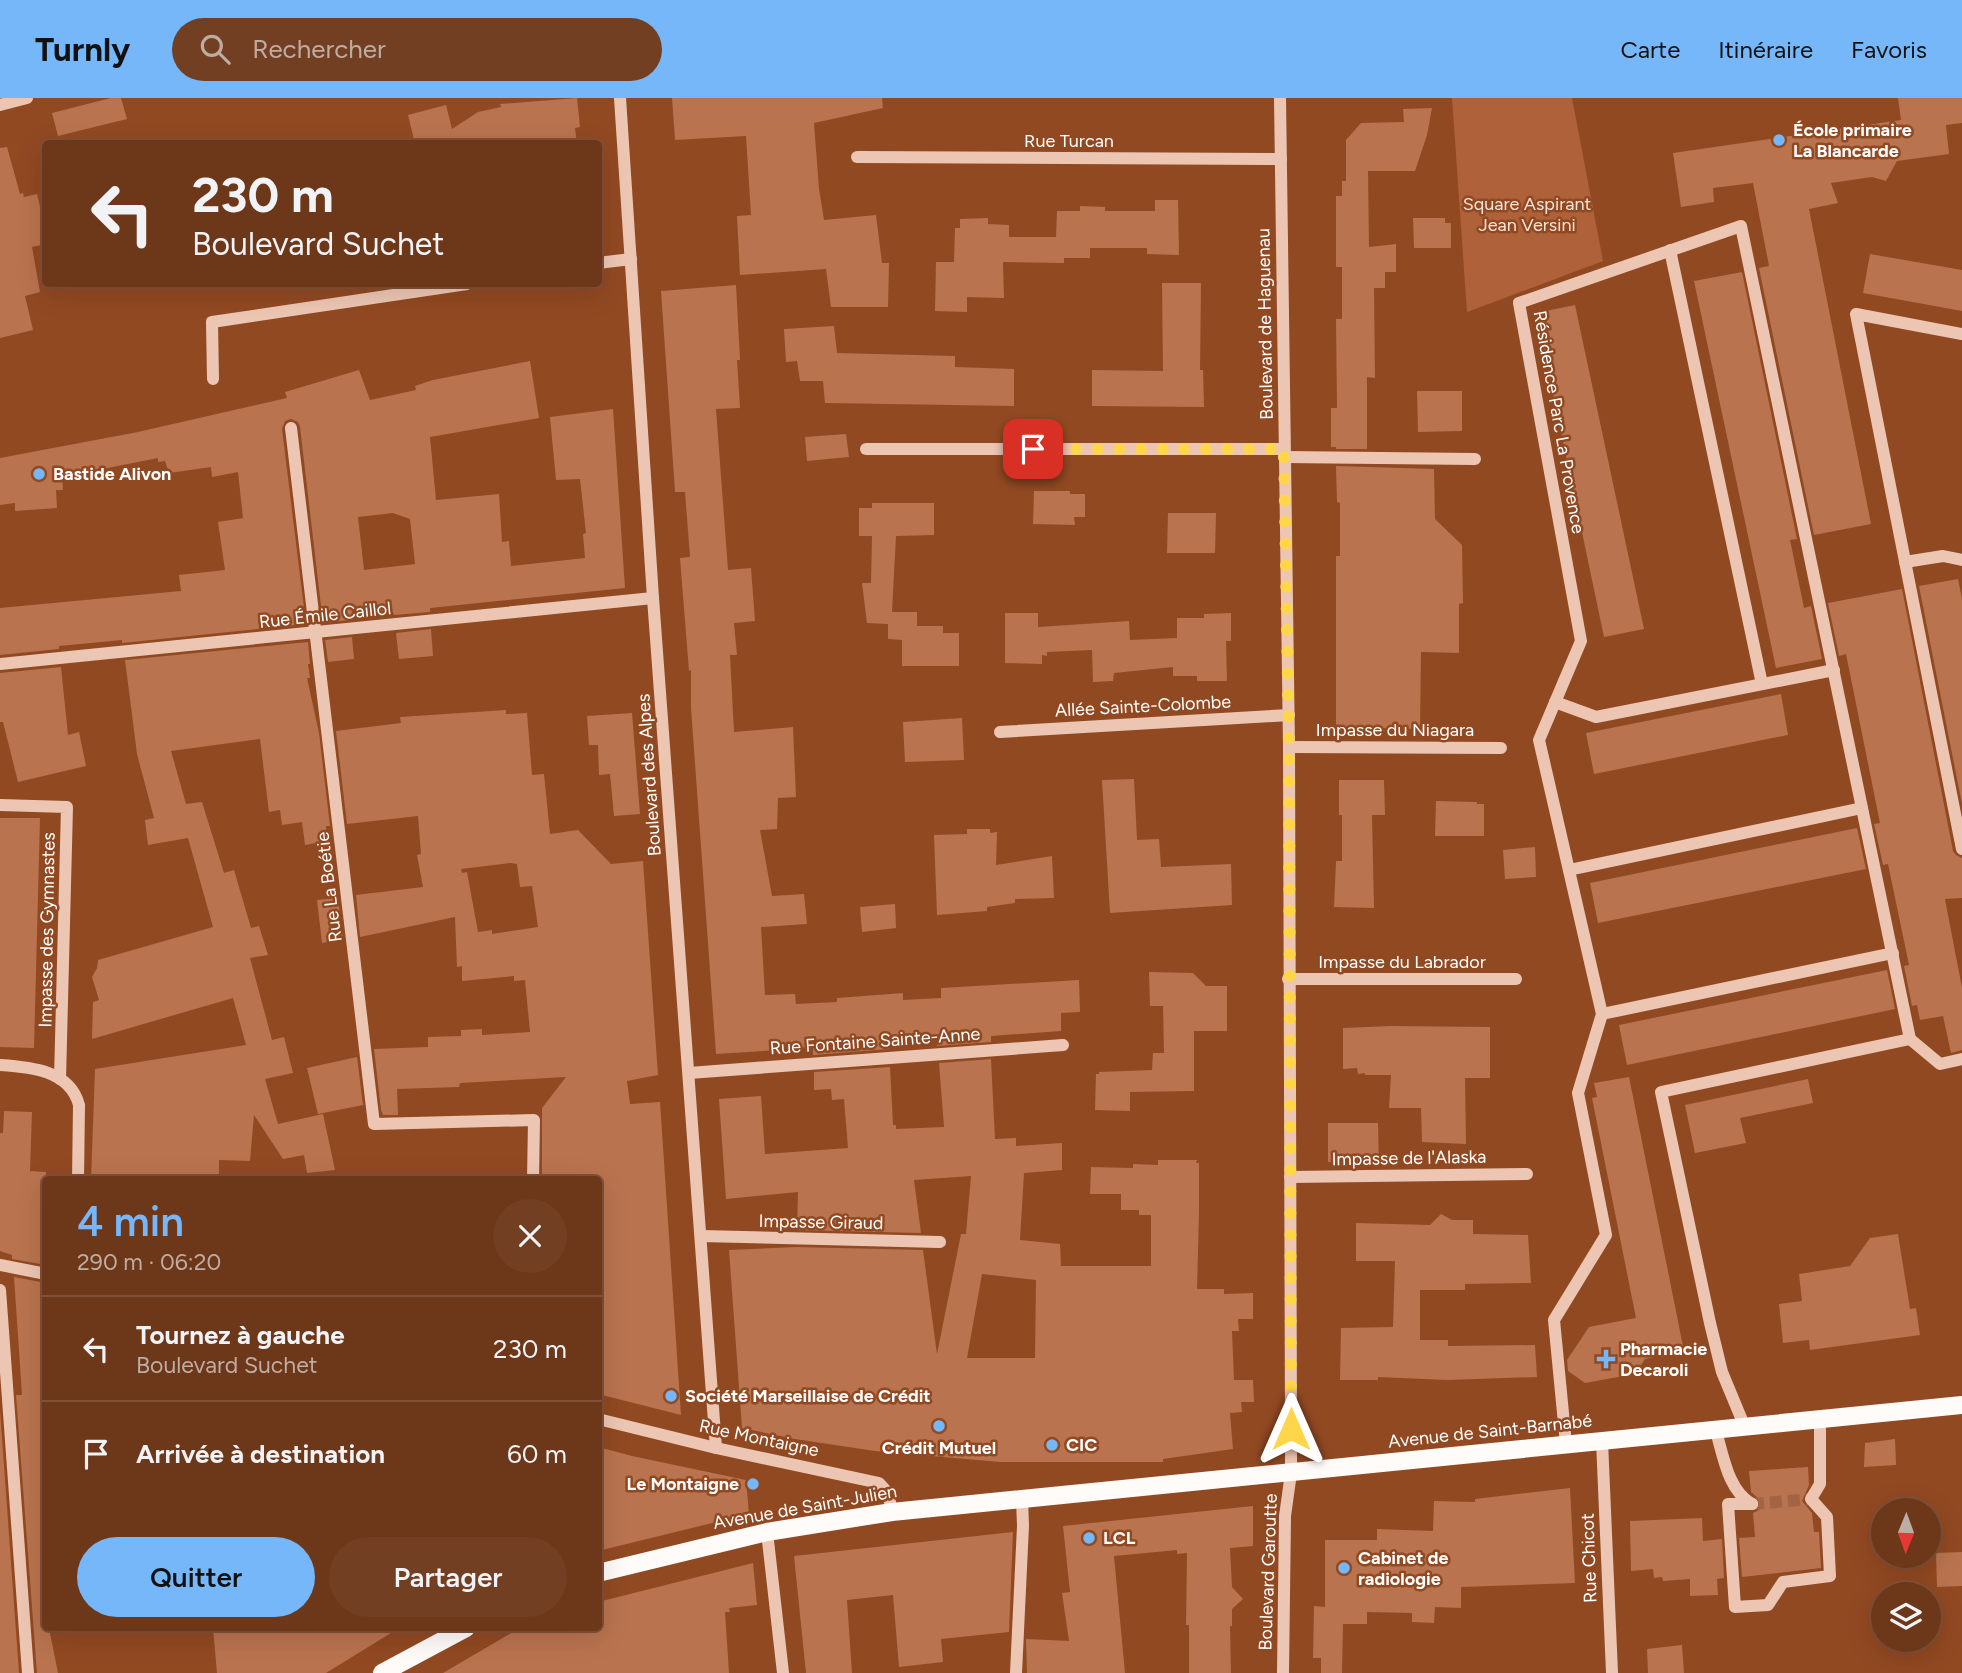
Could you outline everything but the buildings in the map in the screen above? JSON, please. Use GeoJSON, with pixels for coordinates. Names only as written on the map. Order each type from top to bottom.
{"type":"FeatureCollection","features":[{"type":"Feature","properties":{"kind":"main road","name":"Avenue de Saint-Barnabé"},"geometry":{"type":"LineString","coordinates":[[1022,1498],[1962,1405]]}},
{"type":"Feature","properties":{"kind":"main road","name":"Avenue de Saint-Julien"},"geometry":{"type":"LineString","coordinates":[[602,1572],[767,1532],[892,1512],[1022,1498]]}},
{"type":"Feature","properties":{"kind":"main road"},"geometry":{"type":"LineString","coordinates":[[382,1673],[460,1631]]}},
{"type":"Feature","properties":{"kind":"street"},"geometry":{"type":"LineString","coordinates":[[0,105],[27,98]]}},
{"type":"Feature","properties":{"kind":"street","name":"Boulevard des Alpes"},"geometry":{"type":"LineString","coordinates":[[620,98],[653,598],[716,1448]]}},
{"type":"Feature","properties":{"kind":"street","name":"Boulevard de Haguenau"},"geometry":{"type":"LineString","coordinates":[[1280,98],[1289,715],[1291,1473]]}},
{"type":"Feature","properties":{"kind":"street","name":"Rue Turcan"},"geometry":{"type":"LineString","coordinates":[[857,157],[1281,159]]}},
{"type":"Feature","properties":{"kind":"street","name":"Résidence Parc La Provence"},"geometry":{"type":"LineString","coordinates":[[1566,1444],[1554,1320],[1605,1235],[1578,1093],[1602,1014],[1539,740],[1581,641],[1519,303],[1741,226],[1910,1039]]}},
{"type":"Feature","properties":{"kind":"street"},"geometry":{"type":"LineString","coordinates":[[1670,250],[1762,684]]}},
{"type":"Feature","properties":{"kind":"street"},"geometry":{"type":"LineString","coordinates":[[602,262],[631,258]]}},
{"type":"Feature","properties":{"kind":"street"},"geometry":{"type":"LineString","coordinates":[[213,379],[212,322],[447,287]]}},
{"type":"Feature","properties":{"kind":"street"},"geometry":{"type":"LineString","coordinates":[[1962,334],[1856,314],[1962,849]]}},
{"type":"Feature","properties":{"kind":"street","name":"Rue La Boétie"},"geometry":{"type":"LineString","coordinates":[[291,428],[374,1124],[534,1120],[533,1176]]}},
{"type":"Feature","properties":{"kind":"street"},"geometry":{"type":"LineString","coordinates":[[866,449],[1284,453],[1475,459]]}},
{"type":"Feature","properties":{"kind":"street"},"geometry":{"type":"LineString","coordinates":[[1905,562],[1943,556],[1962,560]]}},
{"type":"Feature","properties":{"kind":"street","name":"Rue Émile Caillol"},"geometry":{"type":"LineString","coordinates":[[0,664],[653,598]]}},
{"type":"Feature","properties":{"kind":"street"},"geometry":{"type":"LineString","coordinates":[[1555,702],[1596,717],[1834,670]]}},
{"type":"Feature","properties":{"kind":"street","name":"Allée Sainte-Colombe"},"geometry":{"type":"LineString","coordinates":[[1000,732],[1289,715]]}},
{"type":"Feature","properties":{"kind":"street","name":"Impasse du Niagara"},"geometry":{"type":"LineString","coordinates":[[1289,747],[1501,748]]}},
{"type":"Feature","properties":{"kind":"street","name":"Impasse des Gymnastes"},"geometry":{"type":"LineString","coordinates":[[0,805],[67,807],[60,1079]]}},
{"type":"Feature","properties":{"kind":"street"},"geometry":{"type":"LineString","coordinates":[[1569,870],[1862,808]]}},
{"type":"Feature","properties":{"kind":"street"},"geometry":{"type":"LineString","coordinates":[[1602,1014],[1892,953]]}},
{"type":"Feature","properties":{"kind":"street","name":"Impasse du Labrador"},"geometry":{"type":"LineString","coordinates":[[1288,979],[1516,979]]}},
{"type":"Feature","properties":{"kind":"street"},"geometry":{"type":"LineString","coordinates":[[1744,1425],[1722,1372],[1661,1092],[1910,1039],[1940,1064],[1962,1059]]}},
{"type":"Feature","properties":{"kind":"street","name":"Rue Fontaine Sainte-Anne"},"geometry":{"type":"LineString","coordinates":[[689,1073],[1063,1045]]}},
{"type":"Feature","properties":{"kind":"street"},"geometry":{"type":"LineString","coordinates":[[0,1065],[34,1067],[60,1079],[76,1095],[79,1105],[78,1176]]}},
{"type":"Feature","properties":{"kind":"street","name":"Impasse de l'Alaska"},"geometry":{"type":"LineString","coordinates":[[1290,1177],[1527,1174]]}},
{"type":"Feature","properties":{"kind":"street","name":"Impasse Giraud"},"geometry":{"type":"LineString","coordinates":[[701,1236],[940,1242]]}},
{"type":"Feature","properties":{"kind":"street"},"geometry":{"type":"LineString","coordinates":[[0,1265],[42,1273]]}},
{"type":"Feature","properties":{"kind":"street"},"geometry":{"type":"LineString","coordinates":[[0,1290],[28,1673]]}},
{"type":"Feature","properties":{"kind":"street"},"geometry":{"type":"LineString","coordinates":[[1715,1428],[1734,1486],[1741,1498],[1752,1504],[1728,1504],[1735,1607],[1768,1605],[1783,1582],[1830,1576],[1827,1517],[1811,1499],[1820,1484],[1820,1418]]}},
{"type":"Feature","properties":{"kind":"street","name":"Rue Montaigne"},"geometry":{"type":"LineString","coordinates":[[602,1420],[879,1483],[888,1493],[892,1512]]}},
{"type":"Feature","properties":{"kind":"street","name":"Rue Chicot"},"geometry":{"type":"LineString","coordinates":[[1602,1441],[1612,1673]]}},
{"type":"Feature","properties":{"kind":"street","name":"Boulevard Garoutte"},"geometry":{"type":"LineString","coordinates":[[1283,1673],[1285,1516],[1291,1473]]}},
{"type":"Feature","properties":{"kind":"street"},"geometry":{"type":"LineString","coordinates":[[1016,1673],[1022,1498]]}},
{"type":"Feature","properties":{"kind":"street"},"geometry":{"type":"LineString","coordinates":[[767,1532],[783,1673]]}},
{"type":"Feature","properties":{"kind":"green space","name":"Square Aspirant Jean Versini"},"geometry":{"type":"Polygon","coordinates":[[[1452,98],[1572,98],[1603,261],[1467,312],[1452,98]]]}},
{"type":"Feature","properties":{"kind":"tunnel"},"geometry":{"type":"LineString","coordinates":[[1752,1504],[1811,1499]]}},
{"type":"Feature","properties":{"kind":"place","name":"École primaire La Blancarde"},"geometry":{"type":"Point","coordinates":[1779,140]}},
{"type":"Feature","properties":{"kind":"place","name":"Bastide Alivon"},"geometry":{"type":"Point","coordinates":[39,474]}},
{"type":"Feature","properties":{"kind":"place","name":"Pharmacie Decaroli"},"geometry":{"type":"Point","coordinates":[1606,1359]}},
{"type":"Feature","properties":{"kind":"place","name":"Société Marseillaise de Crédit"},"geometry":{"type":"Point","coordinates":[671,1396]}},
{"type":"Feature","properties":{"kind":"place","name":"Crédit Mutuel"},"geometry":{"type":"Point","coordinates":[939,1426]}},
{"type":"Feature","properties":{"kind":"place","name":"CIC"},"geometry":{"type":"Point","coordinates":[1052,1445]}},
{"type":"Feature","properties":{"kind":"place","name":"Le Montaigne"},"geometry":{"type":"Point","coordinates":[753,1484]}},
{"type":"Feature","properties":{"kind":"place","name":"LCL"},"geometry":{"type":"Point","coordinates":[1089,1538]}},
{"type":"Feature","properties":{"kind":"place","name":"Cabinet de radiologie"},"geometry":{"type":"Point","coordinates":[1344,1568]}},
{"type":"Feature","properties":{"kind":"route"},"geometry":{"type":"LineString","coordinates":[[1033,449],[1284,449],[1289,747],[1291,1429]]}}]}
